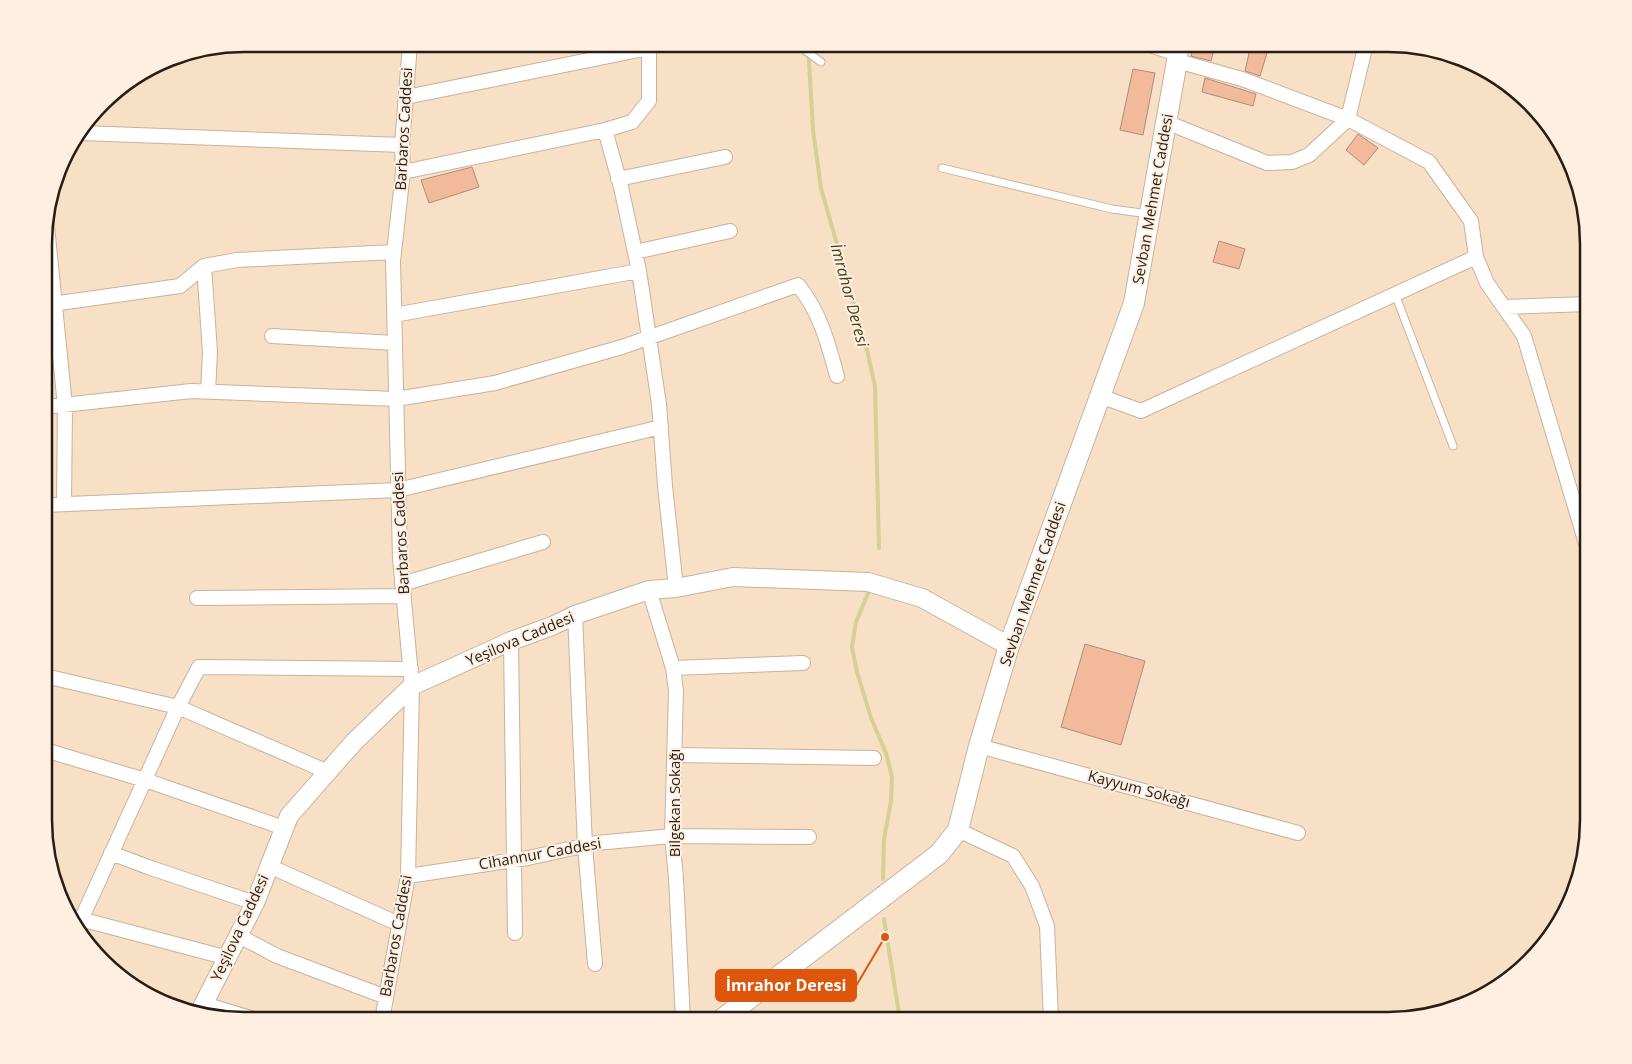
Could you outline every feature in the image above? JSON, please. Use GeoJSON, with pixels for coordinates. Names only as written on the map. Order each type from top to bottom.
{"type":"FeatureCollection","features":[{"type":"Feature","properties":{"kind":"main road","name":"Sevban Mehmet Caddesi"},"geometry":{"type":"LineString","coordinates":[[732,1012],[939,854],[958,830],[979,746],[1009,646],[1134,303],[1177,53]]}},
{"type":"Feature","properties":{"kind":"street","name":"Barbaros Caddesi"},"geometry":{"type":"LineString","coordinates":[[383,1012],[408,876],[412,678],[403,590],[398,490],[394,252],[403,172],[402,145],[409,52]]}},
{"type":"Feature","properties":{"kind":"street"},"geometry":{"type":"LineString","coordinates":[[406,98],[621,52]]}},
{"type":"Feature","properties":{"kind":"street"},"geometry":{"type":"LineString","coordinates":[[403,172],[605,130],[632,122],[649,101],[649,52]]}},
{"type":"Feature","properties":{"kind":"street"},"geometry":{"type":"LineString","coordinates":[[1166,122],[1267,163],[1292,162],[1308,155],[1348,119],[1364,52]]}},
{"type":"Feature","properties":{"kind":"street"},"geometry":{"type":"LineString","coordinates":[[1177,53],[1348,119],[1429,162],[1471,220],[1476,257],[1487,283],[1524,336],[1580,523]]}},
{"type":"Feature","properties":{"kind":"street"},"geometry":{"type":"LineString","coordinates":[[605,130],[639,271],[661,427],[676,588]]}},
{"type":"Feature","properties":{"kind":"street"},"geometry":{"type":"LineString","coordinates":[[88,133],[402,145]]}},
{"type":"Feature","properties":{"kind":"street"},"geometry":{"type":"LineString","coordinates":[[618,179],[725,157]]}},
{"type":"Feature","properties":{"kind":"street"},"geometry":{"type":"LineString","coordinates":[[635,252],[730,231]]}},
{"type":"Feature","properties":{"kind":"street"},"geometry":{"type":"LineString","coordinates":[[52,305],[180,286],[204,266],[237,260],[394,252]]}},
{"type":"Feature","properties":{"kind":"street"},"geometry":{"type":"LineString","coordinates":[[1100,396],[1141,411],[1476,257]]}},
{"type":"Feature","properties":{"kind":"street"},"geometry":{"type":"LineString","coordinates":[[204,266],[210,352],[208,392]]}},
{"type":"Feature","properties":{"kind":"street"},"geometry":{"type":"LineString","coordinates":[[394,315],[639,271]]}},
{"type":"Feature","properties":{"kind":"street"},"geometry":{"type":"LineString","coordinates":[[52,407],[191,391],[396,399],[495,383],[648,338],[798,285],[823,327],[837,376]]}},
{"type":"Feature","properties":{"kind":"street"},"geometry":{"type":"LineString","coordinates":[[1504,307],[1580,304]]}},
{"type":"Feature","properties":{"kind":"street"},"geometry":{"type":"LineString","coordinates":[[52,324],[65,406],[64,503]]}},
{"type":"Feature","properties":{"kind":"street"},"geometry":{"type":"LineString","coordinates":[[272,336],[395,343]]}},
{"type":"Feature","properties":{"kind":"street"},"geometry":{"type":"LineString","coordinates":[[52,504],[398,490],[661,427]]}},
{"type":"Feature","properties":{"kind":"street"},"geometry":{"type":"LineString","coordinates":[[197,598],[403,590],[543,542]]}},
{"type":"Feature","properties":{"kind":"street","name":"Yeşilova Caddesi"},"geometry":{"type":"LineString","coordinates":[[202,1007],[255,903],[289,816],[412,678],[552,626],[575,615],[650,590],[676,588],[733,577],[868,582],[922,598],[1009,646]]}},
{"type":"Feature","properties":{"kind":"street","name":"Bilgekan Sokağı"},"geometry":{"type":"LineString","coordinates":[[650,590],[673,668],[676,691],[672,836],[683,1012]]}},
{"type":"Feature","properties":{"kind":"street"},"geometry":{"type":"LineString","coordinates":[[575,615],[585,846],[595,964]]}},
{"type":"Feature","properties":{"kind":"street"},"geometry":{"type":"LineString","coordinates":[[511,641],[515,933]]}},
{"type":"Feature","properties":{"kind":"street"},"geometry":{"type":"LineString","coordinates":[[673,668],[803,663]]}},
{"type":"Feature","properties":{"kind":"street"},"geometry":{"type":"LineString","coordinates":[[77,914],[112,853],[178,707],[199,668],[412,678]]}},
{"type":"Feature","properties":{"kind":"street"},"geometry":{"type":"LineString","coordinates":[[52,678],[178,707],[328,772]]}},
{"type":"Feature","properties":{"kind":"street","name":"Kayyum Sokağı"},"geometry":{"type":"LineString","coordinates":[[979,746],[1298,833]]}},
{"type":"Feature","properties":{"kind":"street"},"geometry":{"type":"LineString","coordinates":[[52,752],[145,780],[284,828]]}},
{"type":"Feature","properties":{"kind":"street"},"geometry":{"type":"LineString","coordinates":[[674,755],[874,758]]}},
{"type":"Feature","properties":{"kind":"street"},"geometry":{"type":"LineString","coordinates":[[958,830],[1013,856],[1032,886],[1046,926],[1051,1012]]}},
{"type":"Feature","properties":{"kind":"street","name":"Cihannur Caddesi"},"geometry":{"type":"LineString","coordinates":[[408,876],[513,860],[585,846],[672,836],[809,837]]}},
{"type":"Feature","properties":{"kind":"street"},"geometry":{"type":"LineString","coordinates":[[112,853],[255,903]]}},
{"type":"Feature","properties":{"kind":"street"},"geometry":{"type":"LineString","coordinates":[[269,866],[399,924]]}},
{"type":"Feature","properties":{"kind":"street"},"geometry":{"type":"LineString","coordinates":[[80,919],[228,958]]}},
{"type":"Feature","properties":{"kind":"street"},"geometry":{"type":"LineString","coordinates":[[239,936],[277,956],[386,998]]}},
{"type":"Feature","properties":{"kind":"lane"},"geometry":{"type":"LineString","coordinates":[[809,52],[822,62]]}},
{"type":"Feature","properties":{"kind":"lane"},"geometry":{"type":"LineString","coordinates":[[942,168],[1112,209],[1150,214]]}},
{"type":"Feature","properties":{"kind":"lane"},"geometry":{"type":"LineString","coordinates":[[1395,294],[1453,446]]}},
{"type":"Feature","properties":{"kind":"building"},"geometry":{"type":"Polygon","coordinates":[[[1192,52],[1213,53],[1211,61],[1191,56],[1192,52]]]}},
{"type":"Feature","properties":{"kind":"building"},"geometry":{"type":"Polygon","coordinates":[[[1249,52],[1267,53],[1260,76],[1245,71],[1249,52]]]}},
{"type":"Feature","properties":{"kind":"building"},"geometry":{"type":"Polygon","coordinates":[[[1133,69],[1155,73],[1143,135],[1120,130],[1133,69]]]}},
{"type":"Feature","properties":{"kind":"building"},"geometry":{"type":"Polygon","coordinates":[[[1205,78],[1256,94],[1253,106],[1202,92],[1205,78]]]}},
{"type":"Feature","properties":{"kind":"building"},"geometry":{"type":"Polygon","coordinates":[[[1358,134],[1378,148],[1364,165],[1346,150],[1358,134]]]}},
{"type":"Feature","properties":{"kind":"building"},"geometry":{"type":"Polygon","coordinates":[[[472,167],[479,187],[429,203],[421,180],[472,167]]]}},
{"type":"Feature","properties":{"kind":"building"},"geometry":{"type":"Polygon","coordinates":[[[1219,241],[1245,249],[1239,269],[1213,262],[1219,241]]]}},
{"type":"Feature","properties":{"kind":"building"},"geometry":{"type":"Polygon","coordinates":[[[1085,644],[1145,661],[1121,745],[1061,727],[1085,644]]]}},
{"type":"Feature","properties":{"kind":"waterway","name":"İmrahor Deresi"},"geometry":{"type":"LineString","coordinates":[[808,52],[813,130],[821,188],[867,350],[875,386],[879,548]]}},
{"type":"Feature","properties":{"kind":"waterway","name":"İmrahor Deresi"},"geometry":{"type":"LineString","coordinates":[[869,591],[856,622],[852,647],[857,672],[871,718],[886,753],[892,777],[891,801],[884,839],[883,879]]}},
{"type":"Feature","properties":{"kind":"waterway","name":"İmrahor Deresi"},"geometry":{"type":"LineString","coordinates":[[884,919],[899,1012]]}},
{"type":"Feature","properties":{"kind":"place","name":"İmrahor Deresi"},"geometry":{"type":"Point","coordinates":[885,937]}}]}
